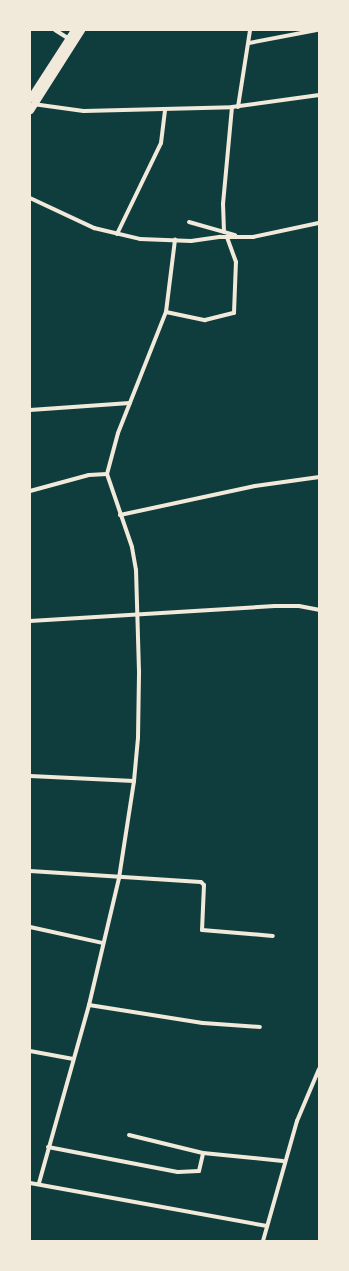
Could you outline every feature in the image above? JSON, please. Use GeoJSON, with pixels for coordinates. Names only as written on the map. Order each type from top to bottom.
{"type":"FeatureCollection","features":[{"type":"Feature","properties":{"kind":"main road"},"geometry":{"type":"LineString","coordinates":[[31,104],[74,30]]}},
{"type":"Feature","properties":{"kind":"main road"},"geometry":{"type":"LineString","coordinates":[[31,104],[81,30]]}},
{"type":"Feature","properties":{"kind":"street"},"geometry":{"type":"LineString","coordinates":[[55,30],[68,38]]}},
{"type":"Feature","properties":{"kind":"street"},"geometry":{"type":"LineString","coordinates":[[238,107],[250,30]]}},
{"type":"Feature","properties":{"kind":"street"},"geometry":{"type":"LineString","coordinates":[[249,43],[317,30]]}},
{"type":"Feature","properties":{"kind":"street"},"geometry":{"type":"LineString","coordinates":[[31,104],[84,111],[238,107],[319,95]]}},
{"type":"Feature","properties":{"kind":"street"},"geometry":{"type":"LineString","coordinates":[[222,231],[232,107]]}},
{"type":"Feature","properties":{"kind":"street"},"geometry":{"type":"LineString","coordinates":[[117,234],[160,143],[165,109]]}},
{"type":"Feature","properties":{"kind":"street"},"geometry":{"type":"LineString","coordinates":[[30,198],[80,223],[140,239],[191,241],[221,237],[267,235],[319,223]]}},
{"type":"Feature","properties":{"kind":"street"},"geometry":{"type":"LineString","coordinates":[[189,222],[239,237]]}},
{"type":"Feature","properties":{"kind":"street"},"geometry":{"type":"LineString","coordinates":[[166,312],[205,320],[234,313],[236,262],[227,237]]}},
{"type":"Feature","properties":{"kind":"street"},"geometry":{"type":"LineString","coordinates":[[39,1183],[89,1005],[118,878],[134,781],[138,738],[139,616],[132,547],[107,474],[110,458],[130,403],[166,312],[175,240]]}},
{"type":"Feature","properties":{"kind":"street"},"geometry":{"type":"LineString","coordinates":[[30,410],[130,403]]}},
{"type":"Feature","properties":{"kind":"street"},"geometry":{"type":"LineString","coordinates":[[30,491],[89,475],[107,474]]}},
{"type":"Feature","properties":{"kind":"street"},"geometry":{"type":"LineString","coordinates":[[120,515],[255,486],[319,477]]}},
{"type":"Feature","properties":{"kind":"street"},"geometry":{"type":"LineString","coordinates":[[30,621],[139,616],[291,606],[319,610]]}},
{"type":"Feature","properties":{"kind":"street"},"geometry":{"type":"LineString","coordinates":[[30,776],[134,781]]}},
{"type":"Feature","properties":{"kind":"street"},"geometry":{"type":"LineString","coordinates":[[30,870],[118,878],[201,882],[204,885],[202,930],[273,936]]}},
{"type":"Feature","properties":{"kind":"street"},"geometry":{"type":"LineString","coordinates":[[30,927],[103,943]]}},
{"type":"Feature","properties":{"kind":"street"},"geometry":{"type":"LineString","coordinates":[[89,1005],[203,1023],[260,1027]]}},
{"type":"Feature","properties":{"kind":"street"},"geometry":{"type":"LineString","coordinates":[[30,1051],[73,1059]]}},
{"type":"Feature","properties":{"kind":"street"},"geometry":{"type":"LineString","coordinates":[[263,1241],[296,1121],[319,1069]]}},
{"type":"Feature","properties":{"kind":"street"},"geometry":{"type":"LineString","coordinates":[[129,1135],[203,1153],[284,1161]]}},
{"type":"Feature","properties":{"kind":"street"},"geometry":{"type":"LineString","coordinates":[[48,1147],[185,1173],[199,1171],[203,1153]]}},
{"type":"Feature","properties":{"kind":"street"},"geometry":{"type":"LineString","coordinates":[[30,1183],[39,1183],[267,1226]]}}]}
